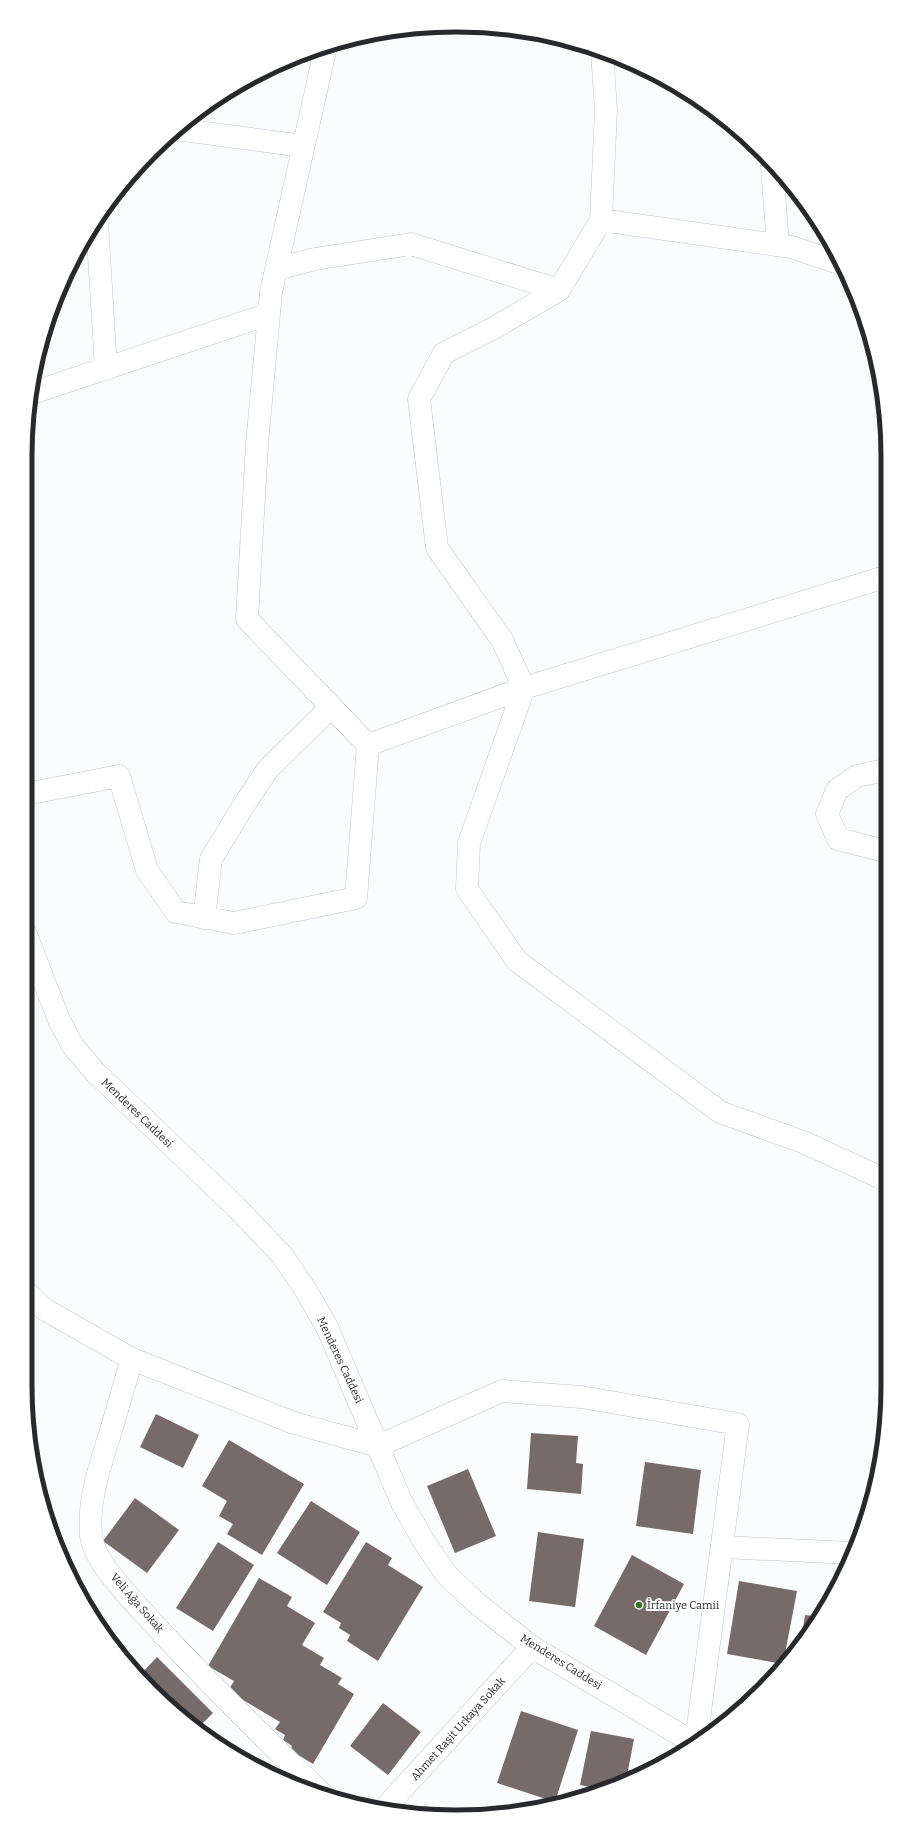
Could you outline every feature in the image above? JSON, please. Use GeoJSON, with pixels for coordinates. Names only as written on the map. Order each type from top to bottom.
{"type":"FeatureCollection","features":[{"type":"Feature","properties":{"kind":"street"},"geometry":{"type":"LineString","coordinates":[[32,793],[119,776],[147,870],[176,912],[234,923],[356,898],[368,745],[247,619],[257,444],[271,292],[324,54]]}},
{"type":"Feature","properties":{"kind":"street"},"geometry":{"type":"LineString","coordinates":[[602,58],[606,110],[601,220],[559,290],[494,328],[444,353],[420,399],[437,548],[502,640],[524,688],[469,843],[467,889],[517,961],[720,1112],[803,1142],[881,1178]]}},
{"type":"Feature","properties":{"kind":"street"},"geometry":{"type":"LineString","coordinates":[[199,123],[303,146]]}},
{"type":"Feature","properties":{"kind":"street"},"geometry":{"type":"LineString","coordinates":[[772,173],[778,245]]}},
{"type":"Feature","properties":{"kind":"street"},"geometry":{"type":"LineString","coordinates":[[601,220],[791,247],[833,261]]}},
{"type":"Feature","properties":{"kind":"street"},"geometry":{"type":"LineString","coordinates":[[98,231],[106,369]]}},
{"type":"Feature","properties":{"kind":"street"},"geometry":{"type":"LineString","coordinates":[[276,269],[315,259],[411,244],[559,290]]}},
{"type":"Feature","properties":{"kind":"street"},"geometry":{"type":"LineString","coordinates":[[37,391],[268,314]]}},
{"type":"Feature","properties":{"kind":"street"},"geometry":{"type":"LineString","coordinates":[[368,745],[524,688],[881,579]]}},
{"type":"Feature","properties":{"kind":"street"},"geometry":{"type":"LineString","coordinates":[[204,918],[210,859],[268,770],[331,707]]}},
{"type":"Feature","properties":{"kind":"street"},"geometry":{"type":"LineString","coordinates":[[881,771],[857,776],[837,790],[827,814],[838,839],[881,850]]}},
{"type":"Feature","properties":{"kind":"street","name":"Menderes Caddesi"},"geometry":{"type":"LineString","coordinates":[[32,950],[59,1020],[73,1046],[94,1072],[236,1207],[277,1250],[305,1289],[327,1327],[402,1502],[423,1540],[446,1574],[474,1601],[532,1647],[689,1740]]}},
{"type":"Feature","properties":{"kind":"street"},"geometry":{"type":"LineString","coordinates":[[32,1298],[44,1309],[132,1359],[294,1423],[378,1446],[502,1390],[581,1397],[738,1424],[696,1735]]}},
{"type":"Feature","properties":{"kind":"street","name":"Veli Ağa Sokak"},"geometry":{"type":"LineString","coordinates":[[132,1359],[100,1467],[91,1504],[91,1537],[99,1557],[122,1589],[170,1642],[312,1784]]}},
{"type":"Feature","properties":{"kind":"street"},"geometry":{"type":"LineString","coordinates":[[722,1547],[847,1553]]}},
{"type":"Feature","properties":{"kind":"street","name":"Ahmet Raşit Urkaya Sokak"},"geometry":{"type":"LineString","coordinates":[[388,1804],[532,1647]]}},
{"type":"Feature","properties":{"kind":"building"},"geometry":{"type":"Polygon","coordinates":[[[156,1414],[199,1435],[183,1468],[140,1447],[156,1414]]]}},
{"type":"Feature","properties":{"kind":"building"},"geometry":{"type":"Polygon","coordinates":[[[531,1433],[578,1436],[576,1463],[583,1464],[581,1494],[527,1489],[531,1433]]]}},
{"type":"Feature","properties":{"kind":"building"},"geometry":{"type":"Polygon","coordinates":[[[229,1440],[304,1484],[262,1555],[227,1534],[233,1524],[219,1516],[227,1501],[202,1486],[229,1440]]]}},
{"type":"Feature","properties":{"kind":"building"},"geometry":{"type":"Polygon","coordinates":[[[645,1462],[701,1470],[693,1534],[636,1526],[645,1462]]]}},
{"type":"Feature","properties":{"kind":"building"},"geometry":{"type":"Polygon","coordinates":[[[468,1469],[496,1536],[455,1553],[427,1486],[468,1469]]]}},
{"type":"Feature","properties":{"kind":"building"},"geometry":{"type":"Polygon","coordinates":[[[135,1498],[179,1530],[147,1573],[103,1541],[135,1498]]]}},
{"type":"Feature","properties":{"kind":"building"},"geometry":{"type":"Polygon","coordinates":[[[311,1501],[360,1532],[327,1585],[277,1553],[311,1501]]]}},
{"type":"Feature","properties":{"kind":"building"},"geometry":{"type":"Polygon","coordinates":[[[538,1532],[584,1539],[575,1607],[529,1601],[538,1532]]]}},
{"type":"Feature","properties":{"kind":"building"},"geometry":{"type":"Polygon","coordinates":[[[218,1542],[254,1565],[213,1631],[176,1608],[218,1542]]]}},
{"type":"Feature","properties":{"kind":"building"},"geometry":{"type":"Polygon","coordinates":[[[366,1542],[392,1558],[388,1565],[423,1587],[378,1661],[347,1641],[350,1635],[339,1628],[341,1623],[323,1612],[366,1542]]]}},
{"type":"Feature","properties":{"kind":"building","name":"İrfaniye Camii"},"geometry":{"type":"Polygon","coordinates":[[[632,1555],[684,1584],[646,1655],[594,1626],[632,1555]]]}},
{"type":"Feature","properties":{"kind":"building"},"geometry":{"type":"Polygon","coordinates":[[[259,1578],[292,1597],[287,1606],[315,1623],[302,1645],[324,1658],[320,1665],[342,1678],[338,1684],[354,1694],[313,1764],[290,1750],[292,1746],[283,1740],[285,1735],[275,1729],[280,1722],[228,1691],[234,1681],[208,1666],[259,1578]]]}},
{"type":"Feature","properties":{"kind":"building"},"geometry":{"type":"Polygon","coordinates":[[[739,1581],[797,1591],[785,1654],[778,1663],[727,1654],[739,1581]]]}},
{"type":"Feature","properties":{"kind":"building"},"geometry":{"type":"Polygon","coordinates":[[[805,1615],[812,1616],[809,1621],[803,1630],[805,1615]]]}},
{"type":"Feature","properties":{"kind":"building"},"geometry":{"type":"Polygon","coordinates":[[[157,1657],[213,1713],[202,1724],[177,1705],[143,1672],[157,1657]]]}},
{"type":"Feature","properties":{"kind":"building"},"geometry":{"type":"Polygon","coordinates":[[[383,1703],[421,1732],[388,1775],[350,1746],[383,1703]]]}},
{"type":"Feature","properties":{"kind":"building"},"geometry":{"type":"Polygon","coordinates":[[[521,1711],[578,1730],[556,1798],[549,1800],[497,1783],[521,1711]]]}},
{"type":"Feature","properties":{"kind":"building"},"geometry":{"type":"Polygon","coordinates":[[[591,1731],[634,1739],[627,1774],[592,1787],[580,1785],[591,1731]]]}},
{"type":"Feature","properties":{"kind":"place","name":"İrfaniye Camii"},"geometry":{"type":"Point","coordinates":[639,1605]}}]}
